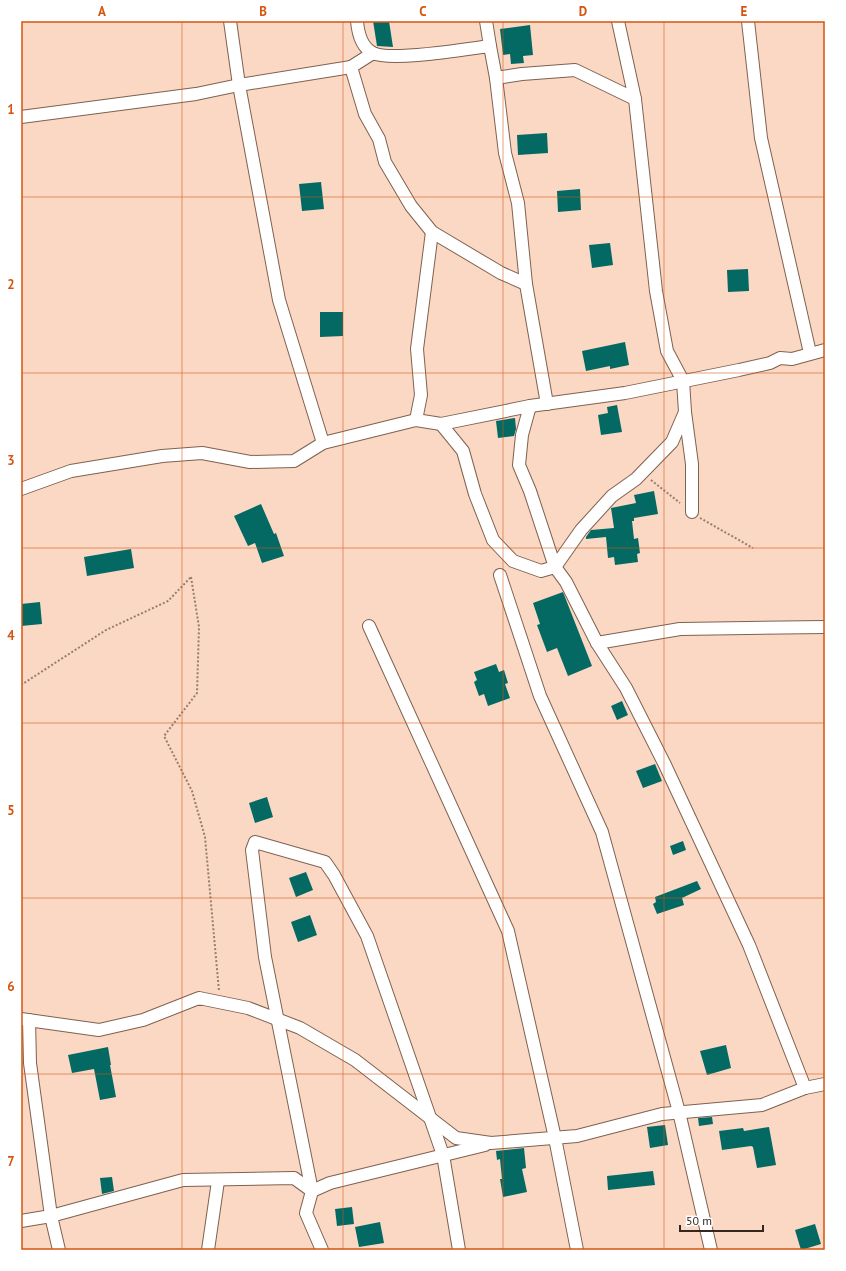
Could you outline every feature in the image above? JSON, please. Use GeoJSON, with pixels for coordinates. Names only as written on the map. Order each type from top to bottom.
{"type":"FeatureCollection","features":[{"type":"Feature","properties":{"kind":"street"},"geometry":{"type":"LineString","coordinates":[[230,21],[239,85],[279,300],[323,444]]}},
{"type":"Feature","properties":{"kind":"street"},"geometry":{"type":"LineString","coordinates":[[357,21],[358,32],[362,43],[373,53],[403,57],[490,46]]}},
{"type":"Feature","properties":{"kind":"street"},"geometry":{"type":"LineString","coordinates":[[486,21],[496,78],[505,154],[518,203],[526,284],[546,404]]}},
{"type":"Feature","properties":{"kind":"street"},"geometry":{"type":"LineString","coordinates":[[618,21],[635,99],[656,291],[667,351],[683,381],[685,412],[692,464],[692,512]]}},
{"type":"Feature","properties":{"kind":"street"},"geometry":{"type":"LineString","coordinates":[[748,21],[761,138],[810,353]]}},
{"type":"Feature","properties":{"kind":"street"},"geometry":{"type":"LineString","coordinates":[[21,117],[196,94],[239,85],[352,67],[373,53]]}},
{"type":"Feature","properties":{"kind":"street"},"geometry":{"type":"LineString","coordinates":[[352,67],[365,114],[379,138],[385,162],[411,206],[432,232],[501,273],[526,284]]}},
{"type":"Feature","properties":{"kind":"street"},"geometry":{"type":"LineString","coordinates":[[496,78],[522,74],[575,70],[635,99]]}},
{"type":"Feature","properties":{"kind":"street"},"geometry":{"type":"LineString","coordinates":[[416,420],[420,395],[417,349],[432,232]]}},
{"type":"Feature","properties":{"kind":"street"},"geometry":{"type":"LineString","coordinates":[[21,489],[71,471],[162,456],[202,453],[250,462],[294,461],[323,444],[416,420],[441,424],[530,406],[625,393],[770,363],[780,358],[792,359],[825,350]]}},
{"type":"Feature","properties":{"kind":"street"},"geometry":{"type":"LineString","coordinates":[[530,406],[522,435],[519,465],[530,490],[555,567],[566,582],[597,643],[626,688],[714,867],[749,945],[805,1088]]}},
{"type":"Feature","properties":{"kind":"street"},"geometry":{"type":"LineString","coordinates":[[441,424],[462,450],[475,494],[493,540],[513,561],[541,571],[555,567],[581,530],[612,496],[636,480],[672,442],[685,412]]}},
{"type":"Feature","properties":{"kind":"street"},"geometry":{"type":"LineString","coordinates":[[500,575],[540,696],[602,832],[679,1112],[711,1250]]}},
{"type":"Feature","properties":{"kind":"street"},"geometry":{"type":"LineString","coordinates":[[369,626],[508,932],[555,1138],[577,1250]]}},
{"type":"Feature","properties":{"kind":"street"},"geometry":{"type":"LineString","coordinates":[[597,643],[680,629],[825,627]]}},
{"type":"Feature","properties":{"kind":"street"},"geometry":{"type":"LineString","coordinates":[[322,1250],[306,1213],[312,1191],[265,956],[252,850],[255,842],[325,862],[334,875],[367,936],[443,1155],[459,1250]]}},
{"type":"Feature","properties":{"kind":"street"},"geometry":{"type":"LineString","coordinates":[[59,1250],[51,1216],[25,1020],[99,1030],[143,1020],[199,998],[248,1008],[300,1028],[356,1060],[456,1138],[491,1143]]}},
{"type":"Feature","properties":{"kind":"street"},"geometry":{"type":"LineString","coordinates":[[312,1191],[330,1183],[491,1143],[577,1136],[662,1114],[762,1104],[805,1088],[825,1084]]}},
{"type":"Feature","properties":{"kind":"street"},"geometry":{"type":"LineString","coordinates":[[21,1222],[51,1216],[182,1180],[218,1181],[294,1178],[312,1191]]}},
{"type":"Feature","properties":{"kind":"street"},"geometry":{"type":"LineString","coordinates":[[208,1250],[218,1181]]}},
{"type":"Feature","properties":{"kind":"path"},"geometry":{"type":"LineString","coordinates":[[21,686],[106,630],[168,601],[191,577],[199,627],[197,693],[164,736],[192,791],[205,837],[220,1003]]}},
{"type":"Feature","properties":{"kind":"building"},"geometry":{"type":"Polygon","coordinates":[[[373,21],[389,21],[393,47],[377,46],[373,21]]]}},
{"type":"Feature","properties":{"kind":"building"},"geometry":{"type":"Polygon","coordinates":[[[530,25],[533,55],[523,56],[524,63],[511,64],[510,54],[503,55],[500,29],[530,25]]]}},
{"type":"Feature","properties":{"kind":"building"},"geometry":{"type":"Polygon","coordinates":[[[547,133],[548,153],[518,155],[517,135],[547,133]]]}},
{"type":"Feature","properties":{"kind":"building"},"geometry":{"type":"Polygon","coordinates":[[[321,182],[324,209],[302,211],[299,184],[321,182]]]}},
{"type":"Feature","properties":{"kind":"building"},"geometry":{"type":"Polygon","coordinates":[[[580,189],[581,210],[558,212],[557,191],[580,189]]]}},
{"type":"Feature","properties":{"kind":"building"},"geometry":{"type":"Polygon","coordinates":[[[610,243],[613,265],[592,268],[589,245],[610,243]]]}},
{"type":"Feature","properties":{"kind":"building"},"geometry":{"type":"Polygon","coordinates":[[[748,269],[749,291],[728,292],[727,270],[748,269]]]}},
{"type":"Feature","properties":{"kind":"building"},"geometry":{"type":"Polygon","coordinates":[[[320,312],[343,312],[343,336],[320,337],[320,312]]]}},
{"type":"Feature","properties":{"kind":"building"},"geometry":{"type":"Polygon","coordinates":[[[625,342],[629,365],[610,369],[610,366],[586,371],[582,351],[625,342]]]}},
{"type":"Feature","properties":{"kind":"building"},"geometry":{"type":"Polygon","coordinates":[[[617,405],[622,432],[601,435],[598,415],[608,413],[607,407],[617,405]]]}},
{"type":"Feature","properties":{"kind":"building"},"geometry":{"type":"Polygon","coordinates":[[[515,418],[516,429],[514,436],[498,438],[496,421],[515,418]]]}},
{"type":"Feature","properties":{"kind":"building"},"geometry":{"type":"Polygon","coordinates":[[[654,491],[658,514],[634,518],[634,521],[632,521],[634,539],[638,538],[640,553],[637,554],[638,562],[615,565],[614,557],[608,558],[606,537],[586,539],[586,537],[591,530],[614,528],[611,508],[636,503],[634,495],[654,491]]]}},
{"type":"Feature","properties":{"kind":"building"},"geometry":{"type":"Polygon","coordinates":[[[261,504],[274,534],[276,533],[284,556],[262,563],[255,543],[248,546],[234,516],[261,504]]]}},
{"type":"Feature","properties":{"kind":"building"},"geometry":{"type":"Polygon","coordinates":[[[131,549],[134,568],[87,576],[84,557],[131,549]]]}},
{"type":"Feature","properties":{"kind":"building"},"geometry":{"type":"Polygon","coordinates":[[[563,592],[592,666],[568,676],[557,648],[547,652],[537,625],[540,624],[533,603],[563,592]]]}},
{"type":"Feature","properties":{"kind":"building"},"geometry":{"type":"Polygon","coordinates":[[[40,602],[42,624],[21,626],[21,604],[40,602]]]}},
{"type":"Feature","properties":{"kind":"building"},"geometry":{"type":"Polygon","coordinates":[[[496,664],[499,672],[504,670],[508,683],[505,684],[510,698],[488,706],[484,694],[479,696],[474,682],[477,680],[474,672],[496,664]]]}},
{"type":"Feature","properties":{"kind":"building"},"geometry":{"type":"Polygon","coordinates":[[[622,701],[628,715],[617,720],[611,706],[622,701]]]}},
{"type":"Feature","properties":{"kind":"building"},"geometry":{"type":"Polygon","coordinates":[[[655,764],[662,781],[643,788],[636,771],[655,764]]]}},
{"type":"Feature","properties":{"kind":"building"},"geometry":{"type":"Polygon","coordinates":[[[267,797],[273,817],[255,823],[249,803],[267,797]]]}},
{"type":"Feature","properties":{"kind":"building"},"geometry":{"type":"Polygon","coordinates":[[[683,841],[686,850],[673,855],[670,846],[683,841]]]}},
{"type":"Feature","properties":{"kind":"building"},"geometry":{"type":"Polygon","coordinates":[[[306,872],[313,890],[296,897],[289,878],[306,872]]]}},
{"type":"Feature","properties":{"kind":"building"},"geometry":{"type":"Polygon","coordinates":[[[697,881],[701,889],[682,898],[684,905],[657,914],[653,904],[656,902],[655,897],[697,881]]]}},
{"type":"Feature","properties":{"kind":"building"},"geometry":{"type":"Polygon","coordinates":[[[310,915],[317,935],[298,942],[291,922],[310,915]]]}},
{"type":"Feature","properties":{"kind":"building"},"geometry":{"type":"Polygon","coordinates":[[[726,1045],[731,1068],[707,1075],[700,1051],[726,1045]]]}},
{"type":"Feature","properties":{"kind":"building"},"geometry":{"type":"Polygon","coordinates":[[[108,1047],[116,1097],[100,1100],[94,1069],[72,1073],[68,1055],[108,1047]]]}},
{"type":"Feature","properties":{"kind":"building"},"geometry":{"type":"Polygon","coordinates":[[[712,1117],[713,1124],[699,1126],[698,1118],[712,1117]]]}},
{"type":"Feature","properties":{"kind":"building"},"geometry":{"type":"Polygon","coordinates":[[[665,1125],[668,1145],[650,1148],[647,1127],[665,1125]]]}},
{"type":"Feature","properties":{"kind":"building"},"geometry":{"type":"Polygon","coordinates":[[[769,1127],[776,1165],[757,1168],[753,1147],[751,1146],[722,1150],[719,1131],[743,1128],[744,1131],[769,1127]]]}},
{"type":"Feature","properties":{"kind":"building"},"geometry":{"type":"Polygon","coordinates":[[[524,1148],[526,1168],[522,1169],[527,1192],[503,1197],[500,1179],[502,1179],[500,1159],[497,1160],[496,1151],[524,1148]]]}},
{"type":"Feature","properties":{"kind":"building"},"geometry":{"type":"Polygon","coordinates":[[[653,1171],[655,1185],[608,1190],[607,1176],[653,1171]]]}},
{"type":"Feature","properties":{"kind":"building"},"geometry":{"type":"Polygon","coordinates":[[[112,1177],[114,1191],[102,1194],[100,1178],[112,1177]]]}},
{"type":"Feature","properties":{"kind":"building"},"geometry":{"type":"Polygon","coordinates":[[[352,1207],[354,1224],[337,1226],[335,1209],[352,1207]]]}},
{"type":"Feature","properties":{"kind":"building"},"geometry":{"type":"Polygon","coordinates":[[[380,1222],[384,1243],[359,1247],[355,1227],[380,1222]]]}},
{"type":"Feature","properties":{"kind":"building"},"geometry":{"type":"Polygon","coordinates":[[[815,1224],[821,1244],[801,1250],[795,1230],[815,1224]]]}}]}
